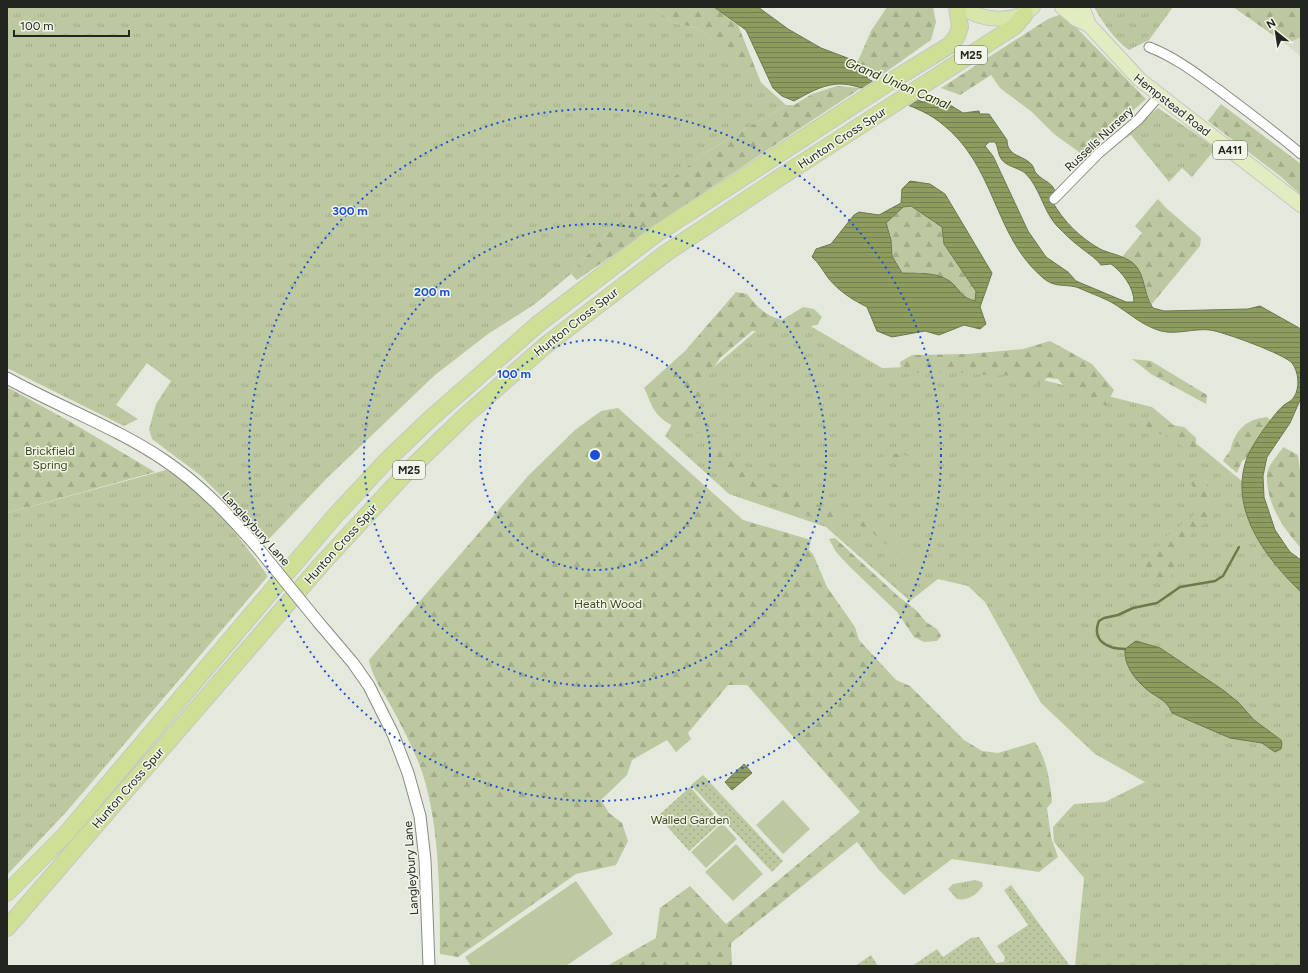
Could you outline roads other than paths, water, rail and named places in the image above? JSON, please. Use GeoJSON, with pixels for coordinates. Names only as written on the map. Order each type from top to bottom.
{"type":"FeatureCollection","features":[{"type":"Feature","properties":{"kind":"highway","name":"Hunton Cross Spur"},"geometry":{"type":"LineString","coordinates":[[7,893],[65,835],[324,528],[386,461],[430,419],[538,324],[644,243],[737,180],[888,82],[918,66],[951,44],[957,36],[960,27],[957,7]]}},
{"type":"Feature","properties":{"kind":"highway"},"geometry":{"type":"LineString","coordinates":[[962,7],[977,16],[993,19],[1032,9]]}},
{"type":"Feature","properties":{"kind":"highway","name":"Hunton Cross Spur"},"geometry":{"type":"LineString","coordinates":[[7,928],[334,551],[403,476],[465,416],[552,340],[666,254],[779,178],[1016,26],[1032,9]]}},
{"type":"Feature","properties":{"kind":"main road","name":"Hempstead Road"},"geometry":{"type":"LineString","coordinates":[[1062,7],[1070,12],[1076,19],[1090,25]]}},
{"type":"Feature","properties":{"kind":"main road","name":"Hempstead Road"},"geometry":{"type":"LineString","coordinates":[[1082,7],[1090,25],[1130,71],[1301,205]]}},
{"type":"Feature","properties":{"kind":"street"},"geometry":{"type":"LineString","coordinates":[[1149,47],[1167,54],[1201,77],[1264,123],[1301,154]]}},
{"type":"Feature","properties":{"kind":"street","name":"Russells Nursery"},"geometry":{"type":"LineString","coordinates":[[1054,199],[1098,153],[1138,120],[1160,95]]}},
{"type":"Feature","properties":{"kind":"street","name":"Langleybury Lane"},"geometry":{"type":"LineString","coordinates":[[7,378],[111,430],[164,460],[208,495],[257,547],[353,663],[368,686],[392,734],[408,773],[420,816],[425,860],[429,966]]}},
{"type":"Feature","properties":{"kind":"waterway"},"geometry":{"type":"LineString","coordinates":[[1125,649],[1119,649],[1107,645],[1099,639],[1097,634],[1099,621],[1133,608],[1157,603],[1180,587],[1215,581],[1223,576],[1239,547]]}},
{"type":"Feature","properties":{"kind":"water label","name":"Grand Union Canal"},"geometry":{"type":"Point","coordinates":[898,83]}},
{"type":"Feature","properties":{"kind":"park label","name":"Brickfield Spring"},"geometry":{"type":"Point","coordinates":[50,458]}},
{"type":"Feature","properties":{"kind":"park label","name":"Heath Wood"},"geometry":{"type":"Point","coordinates":[608,604]}},
{"type":"Feature","properties":{"kind":"park label","name":"Walled Garden"},"geometry":{"type":"Point","coordinates":[690,820]}}]}
